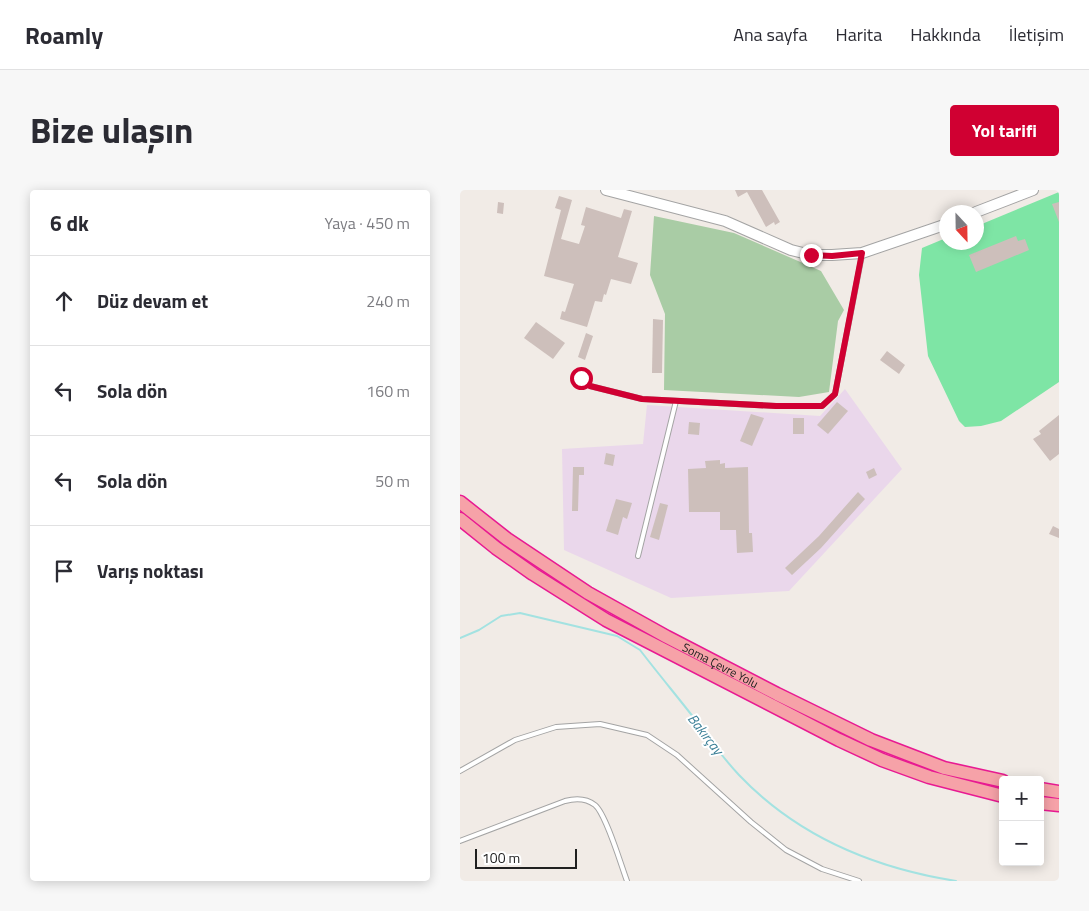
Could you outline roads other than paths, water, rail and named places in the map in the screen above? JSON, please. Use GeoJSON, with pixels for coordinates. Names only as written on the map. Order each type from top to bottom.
{"type":"FeatureCollection","features":[{"type":"Feature","properties":{"kind":"highway","name":"Soma Çevre Yolu"},"geometry":{"type":"LineString","coordinates":[[460,502],[507,538],[588,593],[667,637],[871,740],[944,768],[999,780]]}},
{"type":"Feature","properties":{"kind":"highway","name":"Soma Çevre Yolu"},"geometry":{"type":"LineString","coordinates":[[460,519],[496,548],[606,620],[839,740],[882,760],[930,777],[999,795]]}},
{"type":"Feature","properties":{"kind":"highway"},"geometry":{"type":"LineString","coordinates":[[1044,790],[1059,792]]}},
{"type":"Feature","properties":{"kind":"highway"},"geometry":{"type":"LineString","coordinates":[[1044,803],[1059,805]]}},
{"type":"Feature","properties":{"kind":"street"},"geometry":{"type":"LineString","coordinates":[[606,190],[725,221],[791,250],[811,255],[832,256],[862,253],[939,226]]}},
{"type":"Feature","properties":{"kind":"street"},"geometry":{"type":"LineString","coordinates":[[984,209],[1033,190]]}},
{"type":"Feature","properties":{"kind":"lane"},"geometry":{"type":"LineString","coordinates":[[581,378],[590,386],[642,399],[776,406],[822,406],[835,394],[862,253]]}},
{"type":"Feature","properties":{"kind":"lane"},"geometry":{"type":"LineString","coordinates":[[638,556],[676,401]]}},
{"type":"Feature","properties":{"kind":"lane"},"geometry":{"type":"LineString","coordinates":[[460,771],[515,740],[556,727],[600,724],[647,735],[677,755],[751,822],[786,850],[822,869],[859,881]]}},
{"type":"Feature","properties":{"kind":"lane"},"geometry":{"type":"LineString","coordinates":[[460,841],[565,801],[581,799],[590,802],[601,811],[627,881]]}},
{"type":"Feature","properties":{"kind":"waterway","name":"Bakırçay"},"geometry":{"type":"LineString","coordinates":[[460,638],[479,630],[501,616],[520,613],[617,636],[640,650],[739,775],[762,797],[786,815],[838,846],[867,858],[896,868],[956,881]]}}]}
